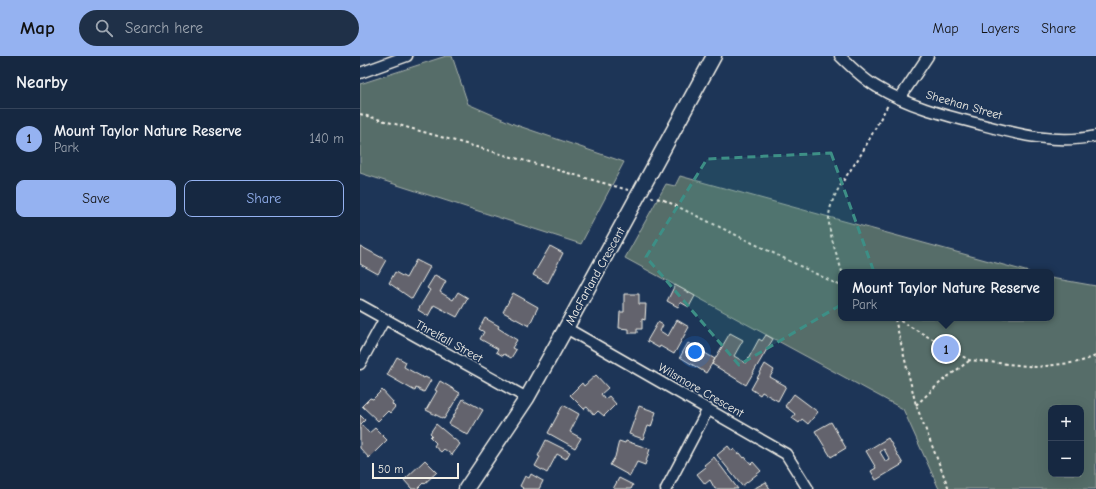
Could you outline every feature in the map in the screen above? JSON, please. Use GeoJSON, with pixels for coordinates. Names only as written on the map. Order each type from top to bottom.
{"type":"FeatureCollection","features":[{"type":"Feature","properties":{"kind":"street"},"geometry":{"type":"LineString","coordinates":[[360,73],[407,56]]}},
{"type":"Feature","properties":{"kind":"street","name":"MacFarland Crescent"},"geometry":{"type":"LineString","coordinates":[[466,489],[527,398],[640,194],[714,56]]}},
{"type":"Feature","properties":{"kind":"street","name":"Sheehan Street"},"geometry":{"type":"LineString","coordinates":[[840,56],[877,87],[897,97],[940,114],[1028,136],[1062,139],[1096,136]]}},
{"type":"Feature","properties":{"kind":"street"},"geometry":{"type":"LineString","coordinates":[[897,97],[928,56]]}},
{"type":"Feature","properties":{"kind":"street","name":"Threlfall Street"},"geometry":{"type":"LineString","coordinates":[[360,305],[384,320],[527,398]]}},
{"type":"Feature","properties":{"kind":"street"},"geometry":{"type":"LineString","coordinates":[[360,364],[384,320]]}},
{"type":"Feature","properties":{"kind":"street","name":"Wilsmore Crescent"},"geometry":{"type":"LineString","coordinates":[[566,328],[786,454],[808,489]]}},
{"type":"Feature","properties":{"kind":"street"},"geometry":{"type":"LineString","coordinates":[[666,489],[708,409]]}},
{"type":"Feature","properties":{"kind":"path"},"geometry":{"type":"LineString","coordinates":[[841,269],[832,236],[829,218],[831,207],[838,191],[897,97]]}},
{"type":"Feature","properties":{"kind":"path"},"geometry":{"type":"LineString","coordinates":[[360,114],[664,200]]}},
{"type":"Feature","properties":{"kind":"path"},"geometry":{"type":"LineString","coordinates":[[661,199],[838,285]]}},
{"type":"Feature","properties":{"kind":"path"},"geometry":{"type":"LineString","coordinates":[[896,321],[916,405],[949,489]]}},
{"type":"Feature","properties":{"kind":"path"},"geometry":{"type":"LineString","coordinates":[[900,321],[969,360],[1037,367],[1078,362],[1096,356]]}},
{"type":"Feature","properties":{"kind":"path"},"geometry":{"type":"LineString","coordinates":[[916,405],[942,381],[969,360]]}},
{"type":"Feature","properties":{"kind":"highlighted area"},"geometry":{"type":"Polygon","coordinates":[[[831,153],[878,283],[739,365],[646,257],[707,159],[831,153]]]}},
{"type":"Feature","properties":{"kind":"green space"},"geometry":{"type":"Polygon","coordinates":[[[446,56],[452,56],[468,104],[516,125],[624,162],[581,244],[360,173],[360,84],[446,56]]]}},
{"type":"Feature","properties":{"kind":"green space"},"geometry":{"type":"Polygon","coordinates":[[[680,176],[1018,269],[838,269],[838,321],[1054,321],[1054,279],[1096,286],[1096,489],[939,489],[903,409],[625,258],[666,184],[675,186],[680,176]]]}},
{"type":"Feature","properties":{"kind":"building"},"geometry":{"type":"Polygon","coordinates":[[[360,246],[386,260],[378,274],[360,264],[360,246]]]}},
{"type":"Feature","properties":{"kind":"building"},"geometry":{"type":"Polygon","coordinates":[[[550,246],[563,253],[548,283],[533,275],[550,246]]]}},
{"type":"Feature","properties":{"kind":"building"},"geometry":{"type":"Polygon","coordinates":[[[416,260],[430,267],[412,299],[389,283],[395,272],[406,278],[416,260]]]}},
{"type":"Feature","properties":{"kind":"building"},"geometry":{"type":"Polygon","coordinates":[[[435,275],[446,281],[440,292],[453,300],[458,292],[468,298],[457,317],[434,305],[428,316],[418,310],[430,290],[427,288],[435,275]]]}},
{"type":"Feature","properties":{"kind":"building"},"geometry":{"type":"Polygon","coordinates":[[[675,285],[695,296],[689,307],[680,302],[678,307],[667,301],[675,285]]]}},
{"type":"Feature","properties":{"kind":"building"},"geometry":{"type":"Polygon","coordinates":[[[513,293],[538,307],[529,326],[503,312],[513,293]]]}},
{"type":"Feature","properties":{"kind":"building"},"geometry":{"type":"Polygon","coordinates":[[[624,294],[639,294],[639,304],[646,304],[645,320],[642,319],[642,329],[637,329],[637,333],[629,333],[629,329],[619,328],[620,312],[624,312],[624,294]]]}},
{"type":"Feature","properties":{"kind":"building"},"geometry":{"type":"Polygon","coordinates":[[[485,318],[499,326],[498,328],[517,340],[512,348],[516,350],[511,358],[496,352],[498,349],[480,339],[484,332],[479,329],[485,318]]]}},
{"type":"Feature","properties":{"kind":"building"},"geometry":{"type":"Polygon","coordinates":[[[677,320],[689,327],[674,354],[647,341],[658,322],[663,325],[660,331],[668,336],[677,320]]]}},
{"type":"Feature","properties":{"kind":"building"},"geometry":{"type":"Polygon","coordinates":[[[730,333],[743,340],[734,356],[746,363],[759,339],[762,341],[766,335],[773,339],[746,385],[712,364],[730,333]]]}},
{"type":"Feature","properties":{"kind":"building"},"geometry":{"type":"Polygon","coordinates":[[[688,343],[715,359],[706,373],[680,357],[688,343]]]}},
{"type":"Feature","properties":{"kind":"building"},"geometry":{"type":"Polygon","coordinates":[[[397,357],[406,362],[404,367],[424,378],[425,377],[431,380],[424,392],[416,388],[415,391],[387,375],[397,357]]]}},
{"type":"Feature","properties":{"kind":"building"},"geometry":{"type":"Polygon","coordinates":[[[765,364],[774,370],[770,377],[786,386],[778,401],[762,392],[760,395],[751,389],[765,364]]]}},
{"type":"Feature","properties":{"kind":"building"},"geometry":{"type":"Polygon","coordinates":[[[596,375],[608,388],[601,394],[605,399],[609,396],[616,404],[604,416],[598,411],[594,415],[587,407],[584,409],[570,395],[582,383],[584,386],[596,375]]]}},
{"type":"Feature","properties":{"kind":"building"},"geometry":{"type":"Polygon","coordinates":[[[440,381],[460,393],[444,419],[426,410],[437,391],[435,390],[440,381]]]}},
{"type":"Feature","properties":{"kind":"building"},"geometry":{"type":"Polygon","coordinates":[[[382,390],[393,402],[392,404],[395,407],[390,413],[388,411],[378,421],[362,406],[370,398],[373,399],[382,390]]]}},
{"type":"Feature","properties":{"kind":"building"},"geometry":{"type":"Polygon","coordinates":[[[794,394],[818,412],[808,424],[802,419],[799,423],[792,418],[795,414],[785,406],[794,394]]]}},
{"type":"Feature","properties":{"kind":"building"},"geometry":{"type":"Polygon","coordinates":[[[463,399],[483,410],[468,435],[449,424],[463,399]]]}},
{"type":"Feature","properties":{"kind":"building"},"geometry":{"type":"Polygon","coordinates":[[[563,405],[579,414],[570,432],[581,438],[575,448],[548,433],[563,405]]]}},
{"type":"Feature","properties":{"kind":"building"},"geometry":{"type":"Polygon","coordinates":[[[639,406],[656,412],[651,427],[648,426],[643,439],[629,434],[639,406]]]}},
{"type":"Feature","properties":{"kind":"building"},"geometry":{"type":"Polygon","coordinates":[[[360,415],[365,420],[361,424],[369,433],[375,428],[387,440],[369,458],[360,448],[360,415]]]}},
{"type":"Feature","properties":{"kind":"building"},"geometry":{"type":"Polygon","coordinates":[[[831,422],[846,448],[831,457],[815,431],[831,422]]]}},
{"type":"Feature","properties":{"kind":"building"},"geometry":{"type":"Polygon","coordinates":[[[436,424],[460,444],[452,455],[444,449],[441,452],[434,446],[436,443],[430,437],[432,435],[430,433],[436,424]]]}},
{"type":"Feature","properties":{"kind":"building"},"geometry":{"type":"Polygon","coordinates":[[[888,438],[903,464],[876,480],[871,471],[876,468],[866,451],[888,438]],[[884,449],[880,452],[886,462],[890,460],[884,449]]]}},
{"type":"Feature","properties":{"kind":"building"},"geometry":{"type":"Polygon","coordinates":[[[546,440],[570,452],[566,459],[557,454],[547,473],[535,466],[546,440]]]}},
{"type":"Feature","properties":{"kind":"building"},"geometry":{"type":"Polygon","coordinates":[[[619,441],[625,443],[626,441],[650,449],[645,465],[637,462],[630,476],[610,465],[615,457],[619,441]]]}},
{"type":"Feature","properties":{"kind":"building"},"geometry":{"type":"Polygon","coordinates":[[[728,446],[732,451],[734,449],[738,454],[740,453],[751,464],[753,462],[761,471],[742,486],[717,455],[728,446]]]}},
{"type":"Feature","properties":{"kind":"building"},"geometry":{"type":"Polygon","coordinates":[[[714,457],[738,489],[715,489],[710,480],[705,484],[697,474],[706,467],[704,465],[714,457]]]}},
{"type":"Feature","properties":{"kind":"building"},"geometry":{"type":"Polygon","coordinates":[[[425,460],[437,472],[417,489],[412,489],[404,480],[425,460]]]}},
{"type":"Feature","properties":{"kind":"building"},"geometry":{"type":"Polygon","coordinates":[[[531,474],[543,481],[539,489],[522,489],[523,488],[520,486],[525,476],[529,478],[531,474]]]}},
{"type":"Feature","properties":{"kind":"building"},"geometry":{"type":"Polygon","coordinates":[[[619,478],[633,485],[631,489],[613,489],[619,478]]]}},
{"type":"Feature","properties":{"kind":"building"},"geometry":{"type":"Polygon","coordinates":[[[766,482],[770,489],[753,489],[766,482]]]}},
{"type":"Feature","properties":{"kind":"place","name":"Mount Taylor Nature Reserve"},"geometry":{"type":"Point","coordinates":[946,349]}}]}
